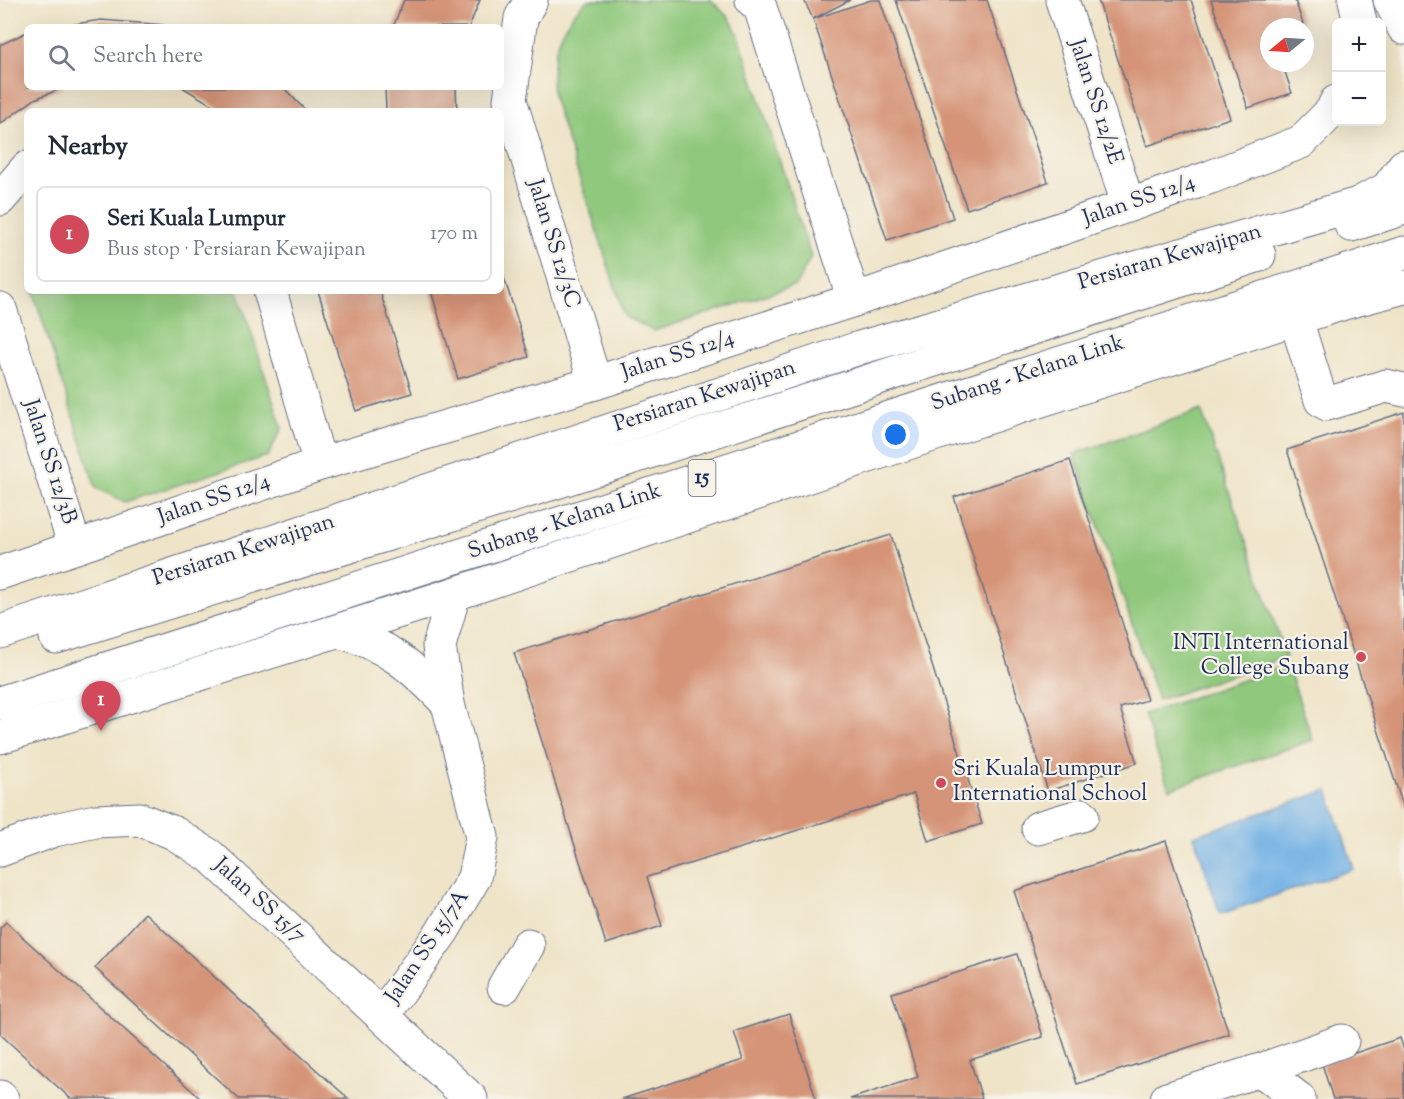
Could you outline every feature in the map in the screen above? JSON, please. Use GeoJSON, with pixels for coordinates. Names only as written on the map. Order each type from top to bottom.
{"type":"FeatureCollection","features":[{"type":"Feature","properties":{"kind":"main road","name":"Jalan SS 12/3C"},"geometry":{"type":"LineString","coordinates":[[531,0],[521,18],[510,100],[595,383]]}},
{"type":"Feature","properties":{"kind":"main road"},"geometry":{"type":"LineString","coordinates":[[752,0],[760,7],[854,300]]}},
{"type":"Feature","properties":{"kind":"main road","name":"Jalan SS 12/2E"},"geometry":{"type":"LineString","coordinates":[[1062,0],[1128,204]]}},
{"type":"Feature","properties":{"kind":"main road"},"geometry":{"type":"LineString","coordinates":[[1355,0],[1359,18]]}},
{"type":"Feature","properties":{"kind":"main road"},"geometry":{"type":"LineString","coordinates":[[1390,0],[1404,28]]}},
{"type":"Feature","properties":{"kind":"main road","name":"Jalan SS 12/4"},"geometry":{"type":"LineString","coordinates":[[0,573],[320,464],[595,383],[854,300],[1211,177],[1301,142],[1332,111]]}},
{"type":"Feature","properties":{"kind":"main road","name":"Persiaran Kewajipan"},"geometry":{"type":"LineString","coordinates":[[0,632],[688,402],[859,348],[1358,204],[1387,189],[1404,166]]}},
{"type":"Feature","properties":{"kind":"main road"},"geometry":{"type":"LineString","coordinates":[[0,199],[24,171]]}},
{"type":"Feature","properties":{"kind":"main road","name":"Subang - Kelana Link"},"geometry":{"type":"LineString","coordinates":[[0,654],[553,483],[1404,208]]}},
{"type":"Feature","properties":{"kind":"main road","name":"Subang - Kelana Link"},"geometry":{"type":"LineString","coordinates":[[0,703],[1404,253]]}},
{"type":"Feature","properties":{"kind":"main road"},"geometry":{"type":"LineString","coordinates":[[0,737],[454,594],[920,440],[1404,286]]}},
{"type":"Feature","properties":{"kind":"main road"},"geometry":{"type":"LineString","coordinates":[[271,294],[320,464]]}},
{"type":"Feature","properties":{"kind":"main road"},"geometry":{"type":"LineString","coordinates":[[0,611],[297,519],[861,335],[1011,304]]}},
{"type":"Feature","properties":{"kind":"main road","name":"Jalan SS 12/3B"},"geometry":{"type":"LineString","coordinates":[[0,309],[75,547]]}},
{"type":"Feature","properties":{"kind":"main road"},"geometry":{"type":"LineString","coordinates":[[1296,320],[1321,400],[1327,404],[1386,386],[1404,390]]}},
{"type":"Feature","properties":{"kind":"main road","name":"Jalan SS 15/7A"},"geometry":{"type":"LineString","coordinates":[[383,1014],[441,932],[474,878],[482,837],[448,704],[439,646],[454,594]]}},
{"type":"Feature","properties":{"kind":"main road","name":"Jalan SS 15/7A"},"geometry":{"type":"LineString","coordinates":[[338,631],[363,638],[393,653],[424,679],[448,704]]}},
{"type":"Feature","properties":{"kind":"main road"},"geometry":{"type":"LineString","coordinates":[[1038,828],[1082,815]]}},
{"type":"Feature","properties":{"kind":"main road","name":"Jalan SS 15/7"},"geometry":{"type":"LineString","coordinates":[[0,850],[54,830],[96,820],[139,819],[174,833],[210,856],[383,1014],[471,1099]]}},
{"type":"Feature","properties":{"kind":"main road"},"geometry":{"type":"LineString","coordinates":[[504,987],[528,945]]}},
{"type":"Feature","properties":{"kind":"main road"},"geometry":{"type":"LineString","coordinates":[[1167,1099],[1261,1070],[1342,1041]]}},
{"type":"Feature","properties":{"kind":"main road"},"geometry":{"type":"LineString","coordinates":[[1261,1070],[1299,1099]]}},
{"type":"Feature","properties":{"kind":"green space"},"geometry":{"type":"Polygon","coordinates":[[[588,0],[711,0],[730,19],[739,36],[811,257],[796,285],[654,331],[625,317],[553,97],[554,56],[558,44],[569,20],[588,0]]]}},
{"type":"Feature","properties":{"kind":"green space"},"geometry":{"type":"Polygon","coordinates":[[[34,294],[239,294],[282,428],[268,456],[125,502],[96,488],[34,294]]]}},
{"type":"Feature","properties":{"kind":"green space"},"geometry":{"type":"Polygon","coordinates":[[[1201,410],[1286,657],[1158,700],[1074,454],[1201,410]]]}},
{"type":"Feature","properties":{"kind":"green space"},"geometry":{"type":"Polygon","coordinates":[[[1287,665],[1313,740],[1169,789],[1144,714],[1287,665]]]}},
{"type":"Feature","properties":{"kind":"water"},"geometry":{"type":"Polygon","coordinates":[[[1328,790],[1354,869],[1220,914],[1194,836],[1328,790]]]}},
{"type":"Feature","properties":{"kind":"building"},"geometry":{"type":"Polygon","coordinates":[[[404,0],[480,0],[470,24],[394,24],[404,0]]]}},
{"type":"Feature","properties":{"kind":"building"},"geometry":{"type":"Polygon","coordinates":[[[804,0],[850,0],[813,19],[804,0]]]}},
{"type":"Feature","properties":{"kind":"building"},"geometry":{"type":"Polygon","coordinates":[[[871,0],[880,0],[953,218],[887,240],[813,19],[871,0]]]}},
{"type":"Feature","properties":{"kind":"building"},"geometry":{"type":"Polygon","coordinates":[[[896,0],[987,0],[1048,182],[967,209],[896,0]]]}},
{"type":"Feature","properties":{"kind":"building"},"geometry":{"type":"Polygon","coordinates":[[[1098,0],[1191,0],[1230,118],[1147,146],[1098,0]]]}},
{"type":"Feature","properties":{"kind":"building"},"geometry":{"type":"Polygon","coordinates":[[[1211,0],[1295,0],[1301,18],[1260,18],[1260,72],[1285,72],[1292,93],[1248,108],[1211,0]]]}},
{"type":"Feature","properties":{"kind":"building"},"geometry":{"type":"Polygon","coordinates":[[[101,20],[151,24],[75,24],[101,20]]]}},
{"type":"Feature","properties":{"kind":"building"},"geometry":{"type":"Polygon","coordinates":[[[24,33],[24,90],[58,90],[35,99],[0,124],[0,45],[24,33]]]}},
{"type":"Feature","properties":{"kind":"building"},"geometry":{"type":"Polygon","coordinates":[[[187,90],[286,90],[303,108],[217,108],[187,90]]]}},
{"type":"Feature","properties":{"kind":"building"},"geometry":{"type":"Polygon","coordinates":[[[385,90],[456,90],[457,108],[386,108],[385,90]]]}},
{"type":"Feature","properties":{"kind":"building"},"geometry":{"type":"Polygon","coordinates":[[[504,277],[529,357],[458,379],[432,294],[504,294],[504,277]]]}},
{"type":"Feature","properties":{"kind":"building"},"geometry":{"type":"Polygon","coordinates":[[[319,294],[381,294],[412,393],[356,411],[319,294]]]}},
{"type":"Feature","properties":{"kind":"building"},"geometry":{"type":"Polygon","coordinates":[[[1404,412],[1404,809],[1287,450],[1404,412]]]}},
{"type":"Feature","properties":{"kind":"building"},"geometry":{"type":"Polygon","coordinates":[[[1070,460],[1147,700],[1120,708],[1137,763],[1048,791],[954,497],[1070,460]]]}},
{"type":"Feature","properties":{"kind":"building"},"geometry":{"type":"Polygon","coordinates":[[[891,535],[982,824],[928,841],[914,794],[647,877],[662,926],[606,944],[514,653],[891,535]]]}},
{"type":"Feature","properties":{"kind":"building"},"geometry":{"type":"Polygon","coordinates":[[[1166,841],[1229,1034],[1077,1084],[1014,891],[1166,841]]]}},
{"type":"Feature","properties":{"kind":"building"},"geometry":{"type":"Polygon","coordinates":[[[145,913],[349,1099],[239,1099],[95,968],[145,913]]]}},
{"type":"Feature","properties":{"kind":"building"},"geometry":{"type":"Polygon","coordinates":[[[6,922],[201,1099],[70,1098],[0,1034],[0,928],[6,922]]]}},
{"type":"Feature","properties":{"kind":"building"},"geometry":{"type":"Polygon","coordinates":[[[1017,954],[1043,1037],[970,1060],[982,1099],[850,1099],[918,1077],[892,993],[1017,954]]]}},
{"type":"Feature","properties":{"kind":"building"},"geometry":{"type":"Polygon","coordinates":[[[789,1014],[816,1099],[622,1099],[743,1060],[734,1032],[789,1014]]]}},
{"type":"Feature","properties":{"kind":"building"},"geometry":{"type":"Polygon","coordinates":[[[1400,1038],[1404,1050],[1404,1099],[1333,1099],[1322,1064],[1400,1038]]]}},
{"type":"Feature","properties":{"kind":"place","name":"INTI International College Subang"},"geometry":{"type":"Point","coordinates":[1361,657]}},
{"type":"Feature","properties":{"kind":"place","name":"Seri Kuala Lumpur"},"geometry":{"type":"Point","coordinates":[101,731]}},
{"type":"Feature","properties":{"kind":"place","name":"Sri Kuala Lumpur International School"},"geometry":{"type":"Point","coordinates":[941,783]}}]}
